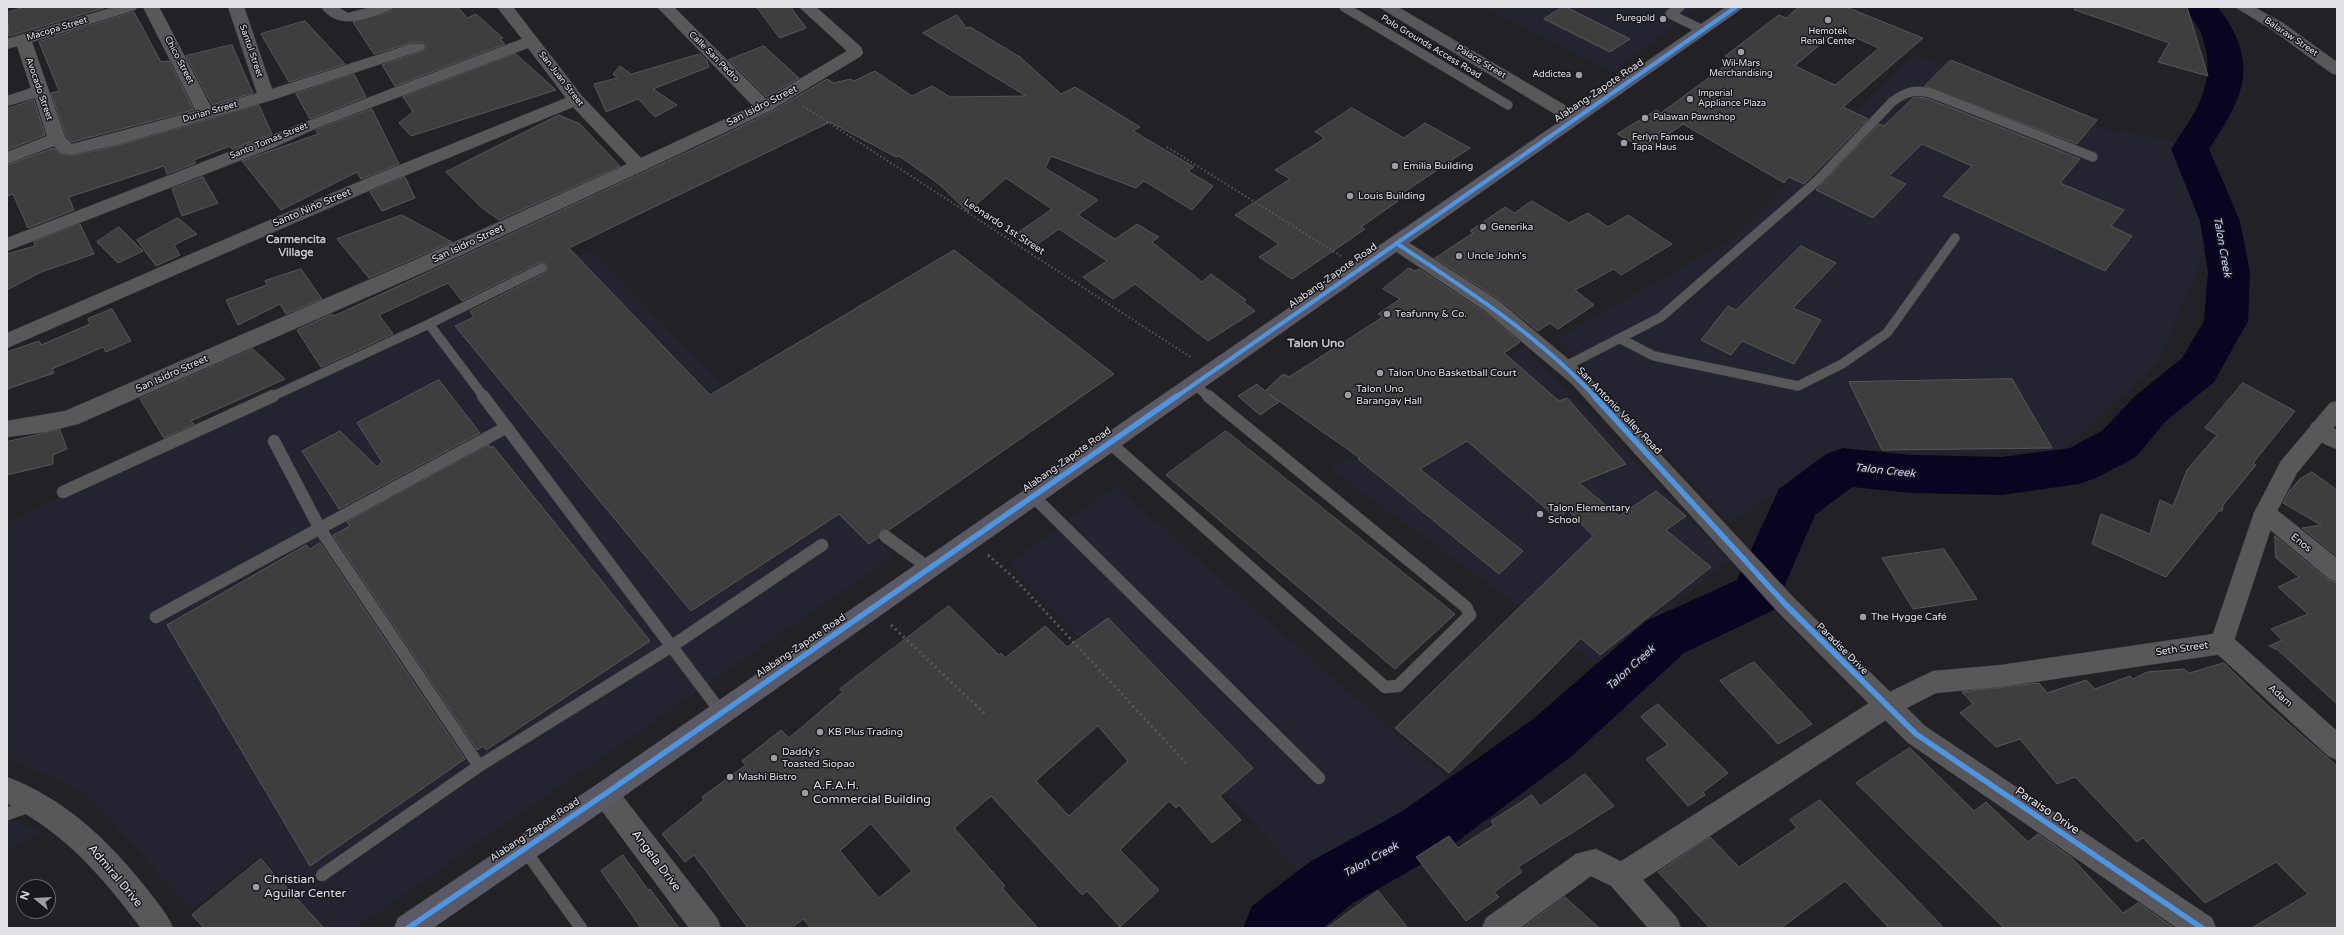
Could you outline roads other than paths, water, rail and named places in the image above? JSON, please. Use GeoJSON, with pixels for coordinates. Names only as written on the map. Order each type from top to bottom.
{"type":"FeatureCollection","features":[{"type":"Feature","properties":{"kind":"highway","name":"Alabang-Zapote Road"},"geometry":{"type":"LineString","coordinates":[[408,928],[605,794],[721,712],[873,608],[1032,495],[1203,378],[1574,118],[1736,7]]}},
{"type":"Feature","properties":{"kind":"street","name":"Macopa Street"},"geometry":{"type":"LineString","coordinates":[[7,44],[130,7]]}},
{"type":"Feature","properties":{"kind":"street","name":"Chico Street"},"geometry":{"type":"LineString","coordinates":[[151,7],[206,113]]}},
{"type":"Feature","properties":{"kind":"street"},"geometry":{"type":"LineString","coordinates":[[329,7],[334,15],[345,18],[386,7]]}},
{"type":"Feature","properties":{"kind":"street","name":"San Juan Street"},"geometry":{"type":"LineString","coordinates":[[505,7],[576,100],[639,166]]}},
{"type":"Feature","properties":{"kind":"street","name":"Calle San Pedro"},"geometry":{"type":"LineString","coordinates":[[665,7],[764,107]]}},
{"type":"Feature","properties":{"kind":"street","name":"San Isidro Street"},"geometry":{"type":"LineString","coordinates":[[7,429],[46,424],[70,418],[424,264],[764,107],[855,53],[855,50],[807,7]]}},
{"type":"Feature","properties":{"kind":"street","name":"Palace Street"},"geometry":{"type":"LineString","coordinates":[[1388,7],[1574,118]]}},
{"type":"Feature","properties":{"kind":"street","name":"Balaraw Street"},"geometry":{"type":"LineString","coordinates":[[2243,7],[2277,26],[2337,70]]}},
{"type":"Feature","properties":{"kind":"street","name":"Santol Street"},"geometry":{"type":"LineString","coordinates":[[238,8],[266,96]]}},
{"type":"Feature","properties":{"kind":"street","name":"Avocado Street"},"geometry":{"type":"LineString","coordinates":[[23,40],[39,90],[57,138]]}},
{"type":"Feature","properties":{"kind":"street","name":"Santo Tomas Street"},"geometry":{"type":"LineString","coordinates":[[7,245],[268,143],[311,124],[532,41]]}},
{"type":"Feature","properties":{"kind":"street","name":"Durian Street"},"geometry":{"type":"LineString","coordinates":[[57,138],[66,149],[77,150],[266,96],[417,47]]}},
{"type":"Feature","properties":{"kind":"street"},"geometry":{"type":"LineString","coordinates":[[7,101],[39,90]]}},
{"type":"Feature","properties":{"kind":"street","name":"Santo Niño Street"},"geometry":{"type":"LineString","coordinates":[[7,341],[369,184],[576,100]]}},
{"type":"Feature","properties":{"kind":"street"},"geometry":{"type":"LineString","coordinates":[[7,158],[57,138]]}},
{"type":"Feature","properties":{"kind":"street","name":"San Antonio Valley Road"},"geometry":{"type":"LineString","coordinates":[[1396,243],[1492,306],[1579,379],[1786,605]]}},
{"type":"Feature","properties":{"kind":"street","name":"Seth Street"},"geometry":{"type":"LineString","coordinates":[[1622,877],[1886,706],[1933,682],[2001,676],[2222,643],[2265,513],[2289,467],[2329,435],[2337,409]]}},
{"type":"Feature","properties":{"kind":"street","name":"Enos"},"geometry":{"type":"LineString","coordinates":[[2265,513],[2337,572]]}},
{"type":"Feature","properties":{"kind":"street","name":"Paradise Drive"},"geometry":{"type":"LineString","coordinates":[[1786,605],[1886,706]]}},
{"type":"Feature","properties":{"kind":"street","name":"Adam"},"geometry":{"type":"LineString","coordinates":[[2222,643],[2337,748]]}},
{"type":"Feature","properties":{"kind":"street","name":"Paraiso Drive"},"geometry":{"type":"LineString","coordinates":[[1886,706],[1916,734],[2202,928]]}},
{"type":"Feature","properties":{"kind":"street","name":"Admiral Drive"},"geometry":{"type":"LineString","coordinates":[[7,789],[35,804],[76,832],[101,856],[159,928]]}},
{"type":"Feature","properties":{"kind":"street","name":"Angela Drive"},"geometry":{"type":"LineString","coordinates":[[605,794],[707,928]]}},
{"type":"Feature","properties":{"kind":"street"},"geometry":{"type":"LineString","coordinates":[[1496,928],[1586,863],[1596,862],[1622,877],[1667,928]]}},
{"type":"Feature","properties":{"kind":"lane","name":"Polo Grounds Access Road"},"geometry":{"type":"LineString","coordinates":[[1344,7],[1508,105]]}},
{"type":"Feature","properties":{"kind":"lane"},"geometry":{"type":"LineString","coordinates":[[1680,7],[1670,14],[1703,30]]}},
{"type":"Feature","properties":{"kind":"lane"},"geometry":{"type":"LineString","coordinates":[[1564,367],[1621,339],[1661,317],[1817,181],[1892,102],[1904,92],[1914,90],[1931,93],[2093,158]]}},
{"type":"Feature","properties":{"kind":"lane"},"geometry":{"type":"LineString","coordinates":[[1621,339],[1654,356],[1798,386],[1842,364],[1887,333],[1955,238]]}},
{"type":"Feature","properties":{"kind":"lane"},"geometry":{"type":"LineString","coordinates":[[64,492],[429,324],[542,268]]}},
{"type":"Feature","properties":{"kind":"lane"},"geometry":{"type":"LineString","coordinates":[[429,324],[721,712]]}},
{"type":"Feature","properties":{"kind":"lane"},"geometry":{"type":"LineString","coordinates":[[1109,442],[1385,687],[1398,686],[1470,615],[1466,607],[1203,378]]}},
{"type":"Feature","properties":{"kind":"lane"},"geometry":{"type":"LineString","coordinates":[[156,617],[507,428]]}},
{"type":"Feature","properties":{"kind":"lane"},"geometry":{"type":"LineString","coordinates":[[274,441],[320,529],[479,766]]}},
{"type":"Feature","properties":{"kind":"lane"},"geometry":{"type":"LineString","coordinates":[[1032,495],[1320,778]]}},
{"type":"Feature","properties":{"kind":"lane"},"geometry":{"type":"LineString","coordinates":[[885,536],[929,568]]}},
{"type":"Feature","properties":{"kind":"lane"},"geometry":{"type":"LineString","coordinates":[[322,875],[479,766],[672,646],[822,545]]}},
{"type":"Feature","properties":{"kind":"lane"},"geometry":{"type":"LineString","coordinates":[[7,814],[35,804]]}},
{"type":"Feature","properties":{"kind":"lane"},"geometry":{"type":"LineString","coordinates":[[524,849],[538,871],[581,928]]}},
{"type":"Feature","properties":{"kind":"waterway","name":"Talon Creek"},"geometry":{"type":"LineString","coordinates":[[1274,928],[1332,882],[1422,832],[1552,738],[1665,637],[1756,595],[1796,503],[1843,467],[1912,474],[2002,476],[2079,465],[2119,444],[2150,409],[2198,370],[2226,321],[2229,272],[2220,221],[2190,149],[2216,108],[2222,95],[2225,81],[2226,67],[2224,51],[2218,33],[2201,7]]}},
{"type":"Feature","properties":{"kind":"place","name":"Puregold"},"geometry":{"type":"Point","coordinates":[1663,19]}},
{"type":"Feature","properties":{"kind":"place","name":"Hemotek Renal Center"},"geometry":{"type":"Point","coordinates":[1828,20]}},
{"type":"Feature","properties":{"kind":"place","name":"Wil-Mars Merchandising"},"geometry":{"type":"Point","coordinates":[1741,52]}},
{"type":"Feature","properties":{"kind":"place","name":"Addictea"},"geometry":{"type":"Point","coordinates":[1579,75]}},
{"type":"Feature","properties":{"kind":"place","name":"Imperial Appliance Plaza"},"geometry":{"type":"Point","coordinates":[1690,99]}},
{"type":"Feature","properties":{"kind":"place","name":"Palawan Pawnshop"},"geometry":{"type":"Point","coordinates":[1645,118]}},
{"type":"Feature","properties":{"kind":"place","name":"Ferlyn Famous Tapa Haus"},"geometry":{"type":"Point","coordinates":[1624,143]}},
{"type":"Feature","properties":{"kind":"place","name":"Emilia Building"},"geometry":{"type":"Point","coordinates":[1395,166]}},
{"type":"Feature","properties":{"kind":"place","name":"Louis Building"},"geometry":{"type":"Point","coordinates":[1350,196]}},
{"type":"Feature","properties":{"kind":"place","name":"Generika"},"geometry":{"type":"Point","coordinates":[1483,227]}},
{"type":"Feature","properties":{"kind":"place","name":"Uncle John's"},"geometry":{"type":"Point","coordinates":[1459,256]}},
{"type":"Feature","properties":{"kind":"place","name":"Teafunny & Co."},"geometry":{"type":"Point","coordinates":[1387,314]}},
{"type":"Feature","properties":{"kind":"place","name":"Talon Uno Basketball Court"},"geometry":{"type":"Point","coordinates":[1380,373]}},
{"type":"Feature","properties":{"kind":"place","name":"Talon Uno Barangay Hall"},"geometry":{"type":"Point","coordinates":[1348,395]}},
{"type":"Feature","properties":{"kind":"place","name":"Talon Elementary School"},"geometry":{"type":"Point","coordinates":[1540,514]}},
{"type":"Feature","properties":{"kind":"place","name":"The Hygge Café"},"geometry":{"type":"Point","coordinates":[1863,617]}},
{"type":"Feature","properties":{"kind":"place","name":"KB Plus Trading"},"geometry":{"type":"Point","coordinates":[820,732]}},
{"type":"Feature","properties":{"kind":"place","name":"Daddy's Toasted Siopao"},"geometry":{"type":"Point","coordinates":[774,758]}},
{"type":"Feature","properties":{"kind":"place","name":"Mashi Bistro"},"geometry":{"type":"Point","coordinates":[730,777]}},
{"type":"Feature","properties":{"kind":"place","name":"A.F.A.H. Commercial Building"},"geometry":{"type":"Point","coordinates":[805,793]}},
{"type":"Feature","properties":{"kind":"place","name":"Christian Aguilar Center"},"geometry":{"type":"Point","coordinates":[256,887]}},
{"type":"Feature","properties":{"kind":"district","name":"Carmencita Village"},"geometry":{"type":"Point","coordinates":[296,246]}},
{"type":"Feature","properties":{"kind":"district","name":"Talon Uno"},"geometry":{"type":"Point","coordinates":[1316,344]}}]}
